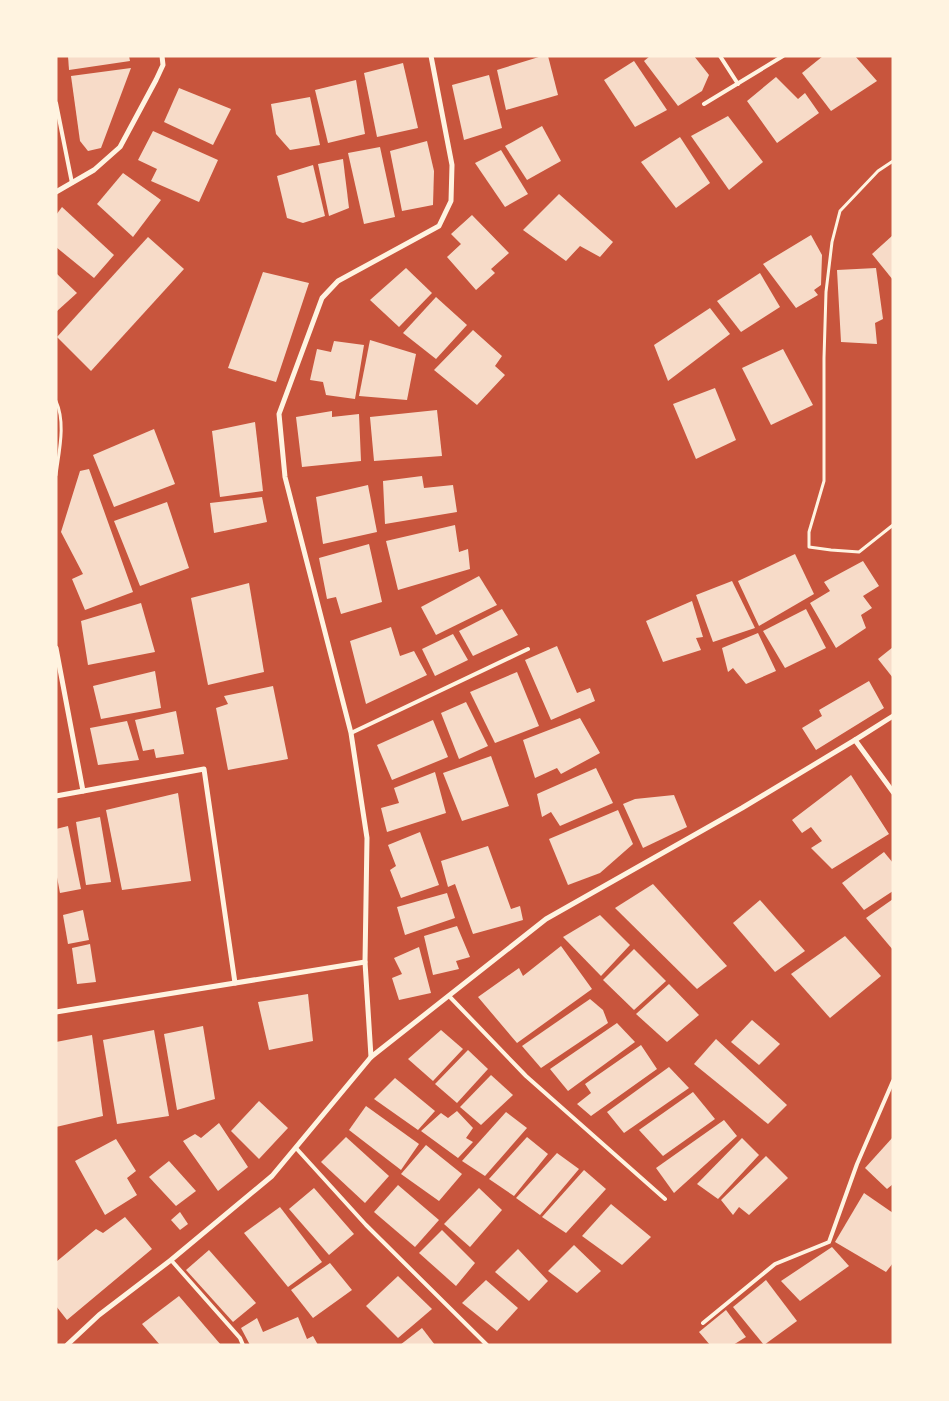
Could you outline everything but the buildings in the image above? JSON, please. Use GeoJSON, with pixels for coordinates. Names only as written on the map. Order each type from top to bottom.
{"type":"FeatureCollection","features":[{"type":"Feature","properties":{"kind":"street"},"geometry":{"type":"LineString","coordinates":[[56,192],[94,170],[120,148],[163,65],[162,56]]}},
{"type":"Feature","properties":{"kind":"street"},"geometry":{"type":"LineString","coordinates":[[371,1057],[365,962],[367,838],[351,732],[285,477],[279,414],[322,298],[338,281],[439,226],[451,201],[452,165],[431,56]]}},
{"type":"Feature","properties":{"kind":"street"},"geometry":{"type":"LineString","coordinates":[[56,648],[83,790]]}},
{"type":"Feature","properties":{"kind":"street"},"geometry":{"type":"LineString","coordinates":[[67,1345],[99,1314],[171,1260],[272,1176],[371,1057],[546,919],[742,808],[893,716]]}},
{"type":"Feature","properties":{"kind":"street"},"geometry":{"type":"LineString","coordinates":[[855,740],[893,792]]}},
{"type":"Feature","properties":{"kind":"street"},"geometry":{"type":"LineString","coordinates":[[56,796],[204,769],[235,983]]}},
{"type":"Feature","properties":{"kind":"street"},"geometry":{"type":"LineString","coordinates":[[56,1012],[365,962]]}},
{"type":"Feature","properties":{"kind":"lane"},"geometry":{"type":"LineString","coordinates":[[720,56],[738,84]]}},
{"type":"Feature","properties":{"kind":"lane"},"geometry":{"type":"LineString","coordinates":[[704,104],[783,56]]}},
{"type":"Feature","properties":{"kind":"lane"},"geometry":{"type":"LineString","coordinates":[[56,103],[72,183]]}},
{"type":"Feature","properties":{"kind":"lane"},"geometry":{"type":"LineString","coordinates":[[351,732],[528,649]]}},
{"type":"Feature","properties":{"kind":"lane"},"geometry":{"type":"LineString","coordinates":[[449,996],[526,1076],[665,1199]]}},
{"type":"Feature","properties":{"kind":"lane"},"geometry":{"type":"LineString","coordinates":[[703,1323],[775,1264],[829,1242],[857,1164],[893,1081]]}},
{"type":"Feature","properties":{"kind":"lane"},"geometry":{"type":"LineString","coordinates":[[296,1148],[366,1225],[487,1345]]}},
{"type":"Feature","properties":{"kind":"lane"},"geometry":{"type":"LineString","coordinates":[[171,1260],[240,1338],[243,1345]]}},
{"type":"Feature","properties":{"kind":"path"},"geometry":{"type":"LineString","coordinates":[[893,161],[878,171],[840,211],[832,242],[826,292],[824,482],[809,532],[809,547],[859,552],[893,525]]}},
{"type":"Feature","properties":{"kind":"path"},"geometry":{"type":"LineString","coordinates":[[56,400],[60,408],[62,430],[56,475]]}}]}
